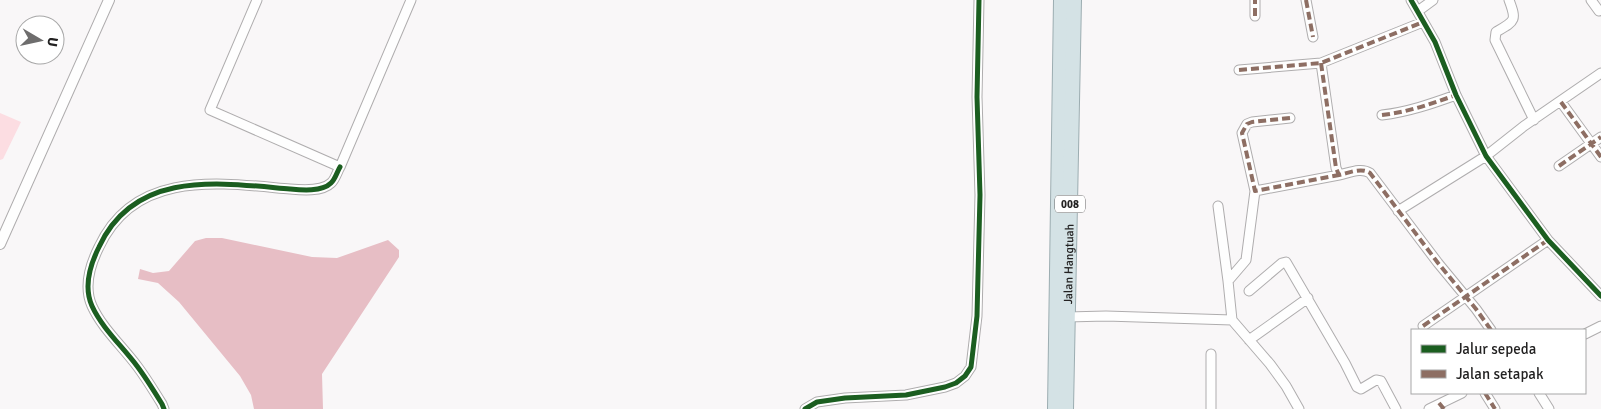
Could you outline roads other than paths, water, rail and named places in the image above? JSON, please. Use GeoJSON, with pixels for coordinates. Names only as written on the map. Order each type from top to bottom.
{"type":"FeatureCollection","features":[{"type":"Feature","properties":{"kind":"highway","name":"Jalan Hangtuah"},"geometry":{"type":"LineString","coordinates":[[1055,409],[1062,0]]}},
{"type":"Feature","properties":{"kind":"highway","name":"Jalan Hangtuah"},"geometry":{"type":"LineString","coordinates":[[1066,409],[1074,0]]}},
{"type":"Feature","properties":{"kind":"street"},"geometry":{"type":"LineString","coordinates":[[0,244],[109,0]]}},
{"type":"Feature","properties":{"kind":"street"},"geometry":{"type":"LineString","coordinates":[[256,0],[210,110],[340,167]]}},
{"type":"Feature","properties":{"kind":"street"},"geometry":{"type":"LineString","coordinates":[[164,409],[143,374],[104,326],[91,305],[88,282],[91,265],[102,241],[131,207],[143,199],[187,184],[301,190],[321,188],[330,184],[340,167],[411,0]]}},
{"type":"Feature","properties":{"kind":"street"},"geometry":{"type":"LineString","coordinates":[[805,409],[817,402],[845,398],[906,395],[945,387],[956,383],[966,376],[971,367],[977,316],[980,195],[977,97],[978,0]]}},
{"type":"Feature","properties":{"kind":"street"},"geometry":{"type":"LineString","coordinates":[[1255,16],[1256,0]]}},
{"type":"Feature","properties":{"kind":"street"},"geometry":{"type":"LineString","coordinates":[[1306,0],[1313,36]]}},
{"type":"Feature","properties":{"kind":"street"},"geometry":{"type":"LineString","coordinates":[[1411,0],[1434,42],[1456,95],[1486,156],[1548,240],[1601,296]]}},
{"type":"Feature","properties":{"kind":"street"},"geometry":{"type":"LineString","coordinates":[[1418,11],[1433,0]]}},
{"type":"Feature","properties":{"kind":"street"},"geometry":{"type":"LineString","coordinates":[[1509,0],[1514,19],[1512,23],[1496,32],[1495,40],[1534,120]]}},
{"type":"Feature","properties":{"kind":"street"},"geometry":{"type":"LineString","coordinates":[[1591,0],[1600,11]]}},
{"type":"Feature","properties":{"kind":"street"},"geometry":{"type":"LineString","coordinates":[[1239,70],[1321,63],[1423,22]]}},
{"type":"Feature","properties":{"kind":"street"},"geometry":{"type":"LineString","coordinates":[[1321,63],[1336,168],[1339,175]]}},
{"type":"Feature","properties":{"kind":"street"},"geometry":{"type":"LineString","coordinates":[[1398,211],[1486,156],[1601,73]]}},
{"type":"Feature","properties":{"kind":"street"},"geometry":{"type":"LineString","coordinates":[[1382,115],[1418,108],[1456,95]]}},
{"type":"Feature","properties":{"kind":"street"},"geometry":{"type":"LineString","coordinates":[[1561,102],[1601,157]]}},
{"type":"Feature","properties":{"kind":"street"},"geometry":{"type":"LineString","coordinates":[[1228,281],[1246,260],[1255,191],[1242,133],[1247,124],[1252,122],[1290,118]]}},
{"type":"Feature","properties":{"kind":"street"},"geometry":{"type":"LineString","coordinates":[[1559,166],[1601,137]]}},
{"type":"Feature","properties":{"kind":"street"},"geometry":{"type":"LineString","coordinates":[[1255,191],[1358,170],[1368,172],[1490,329]]}},
{"type":"Feature","properties":{"kind":"street"},"geometry":{"type":"LineString","coordinates":[[1218,206],[1232,320],[1270,364],[1286,386],[1299,409]]}},
{"type":"Feature","properties":{"kind":"street"},"geometry":{"type":"LineString","coordinates":[[1423,326],[1467,298],[1548,240]]}},
{"type":"Feature","properties":{"kind":"street"},"geometry":{"type":"LineString","coordinates":[[1249,291],[1284,262],[1287,263],[1357,387],[1361,389],[1376,380],[1381,381],[1396,409]]}},
{"type":"Feature","properties":{"kind":"street"},"geometry":{"type":"LineString","coordinates":[[1249,340],[1308,298]]}},
{"type":"Feature","properties":{"kind":"street"},"geometry":{"type":"LineString","coordinates":[[1067,317],[1106,316],[1232,320]]}},
{"type":"Feature","properties":{"kind":"street"},"geometry":{"type":"LineString","coordinates":[[1586,334],[1601,326]]}},
{"type":"Feature","properties":{"kind":"street"},"geometry":{"type":"LineString","coordinates":[[1210,409],[1212,354]]}},
{"type":"Feature","properties":{"kind":"street"},"geometry":{"type":"LineString","coordinates":[[1429,409],[1441,406],[1460,394]]}},
{"type":"Feature","properties":{"kind":"street"},"geometry":{"type":"LineString","coordinates":[[1486,394],[1495,409]]}},
{"type":"Feature","properties":{"kind":"street"},"geometry":{"type":"LineString","coordinates":[[1540,394],[1548,409]]}}]}
